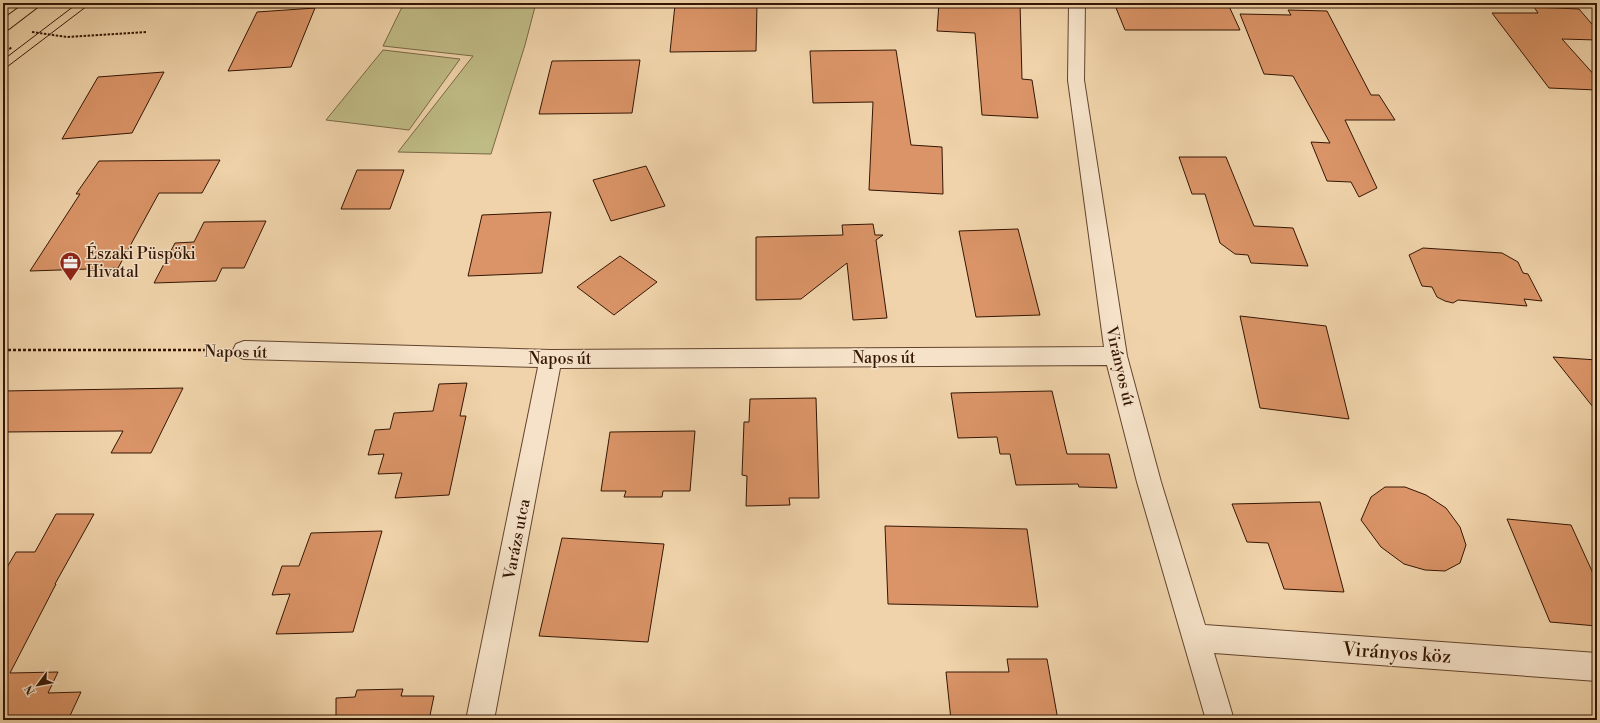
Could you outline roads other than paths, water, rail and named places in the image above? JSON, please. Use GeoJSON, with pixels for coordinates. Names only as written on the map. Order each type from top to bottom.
{"type":"FeatureCollection","features":[{"type":"Feature","properties":{"kind":"main road"},"geometry":{"type":"LineString","coordinates":[[5,23],[35,3]]}},
{"type":"Feature","properties":{"kind":"street","name":"Virányos út"},"geometry":{"type":"LineString","coordinates":[[1077,3],[1076,80],[1116,356],[1149,482],[1197,638],[1220,720]]}},
{"type":"Feature","properties":{"kind":"street","name":"Napos út"},"geometry":{"type":"LineString","coordinates":[[244,350],[551,359],[1116,356]]}},
{"type":"Feature","properties":{"kind":"street","name":"Varázs utca"},"geometry":{"type":"LineString","coordinates":[[480,720],[551,359]]}},
{"type":"Feature","properties":{"kind":"street","name":"Virányos köz"},"geometry":{"type":"LineString","coordinates":[[1197,638],[1597,667]]}},
{"type":"Feature","properties":{"kind":"tram line"},"geometry":{"type":"LineString","coordinates":[[3,60],[78,3]]}},
{"type":"Feature","properties":{"kind":"tram line"},"geometry":{"type":"LineString","coordinates":[[3,70],[91,3]]}},
{"type":"Feature","properties":{"kind":"place","name":"Északi Püspöki Hivatal"},"geometry":{"type":"Point","coordinates":[71,282]}}]}
